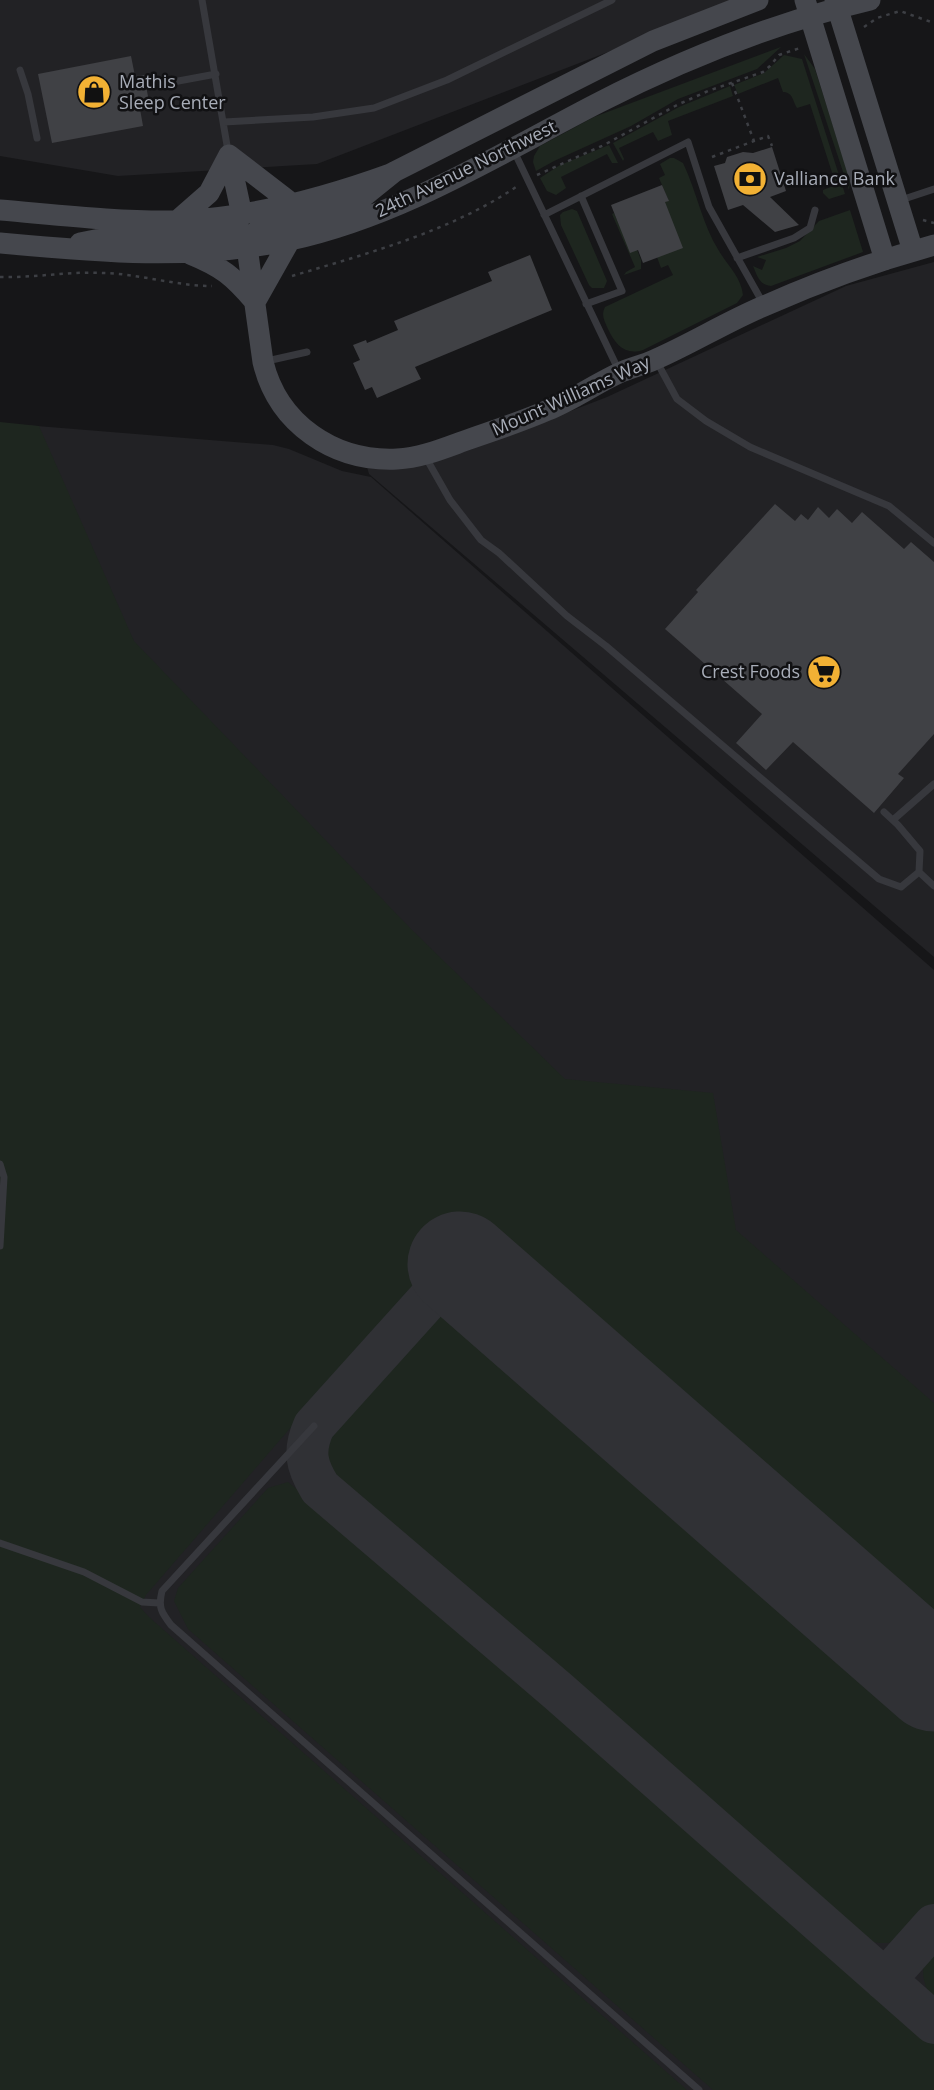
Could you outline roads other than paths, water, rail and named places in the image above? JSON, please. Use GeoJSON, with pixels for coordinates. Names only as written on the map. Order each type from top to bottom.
{"type":"FeatureCollection","features":[{"type":"Feature","properties":{"kind":"main road","name":"24th Avenue Northwest"},"geometry":{"type":"LineString","coordinates":[[0,210],[107,219],[177,220],[242,215],[294,205],[394,172],[653,41],[758,0]]}},
{"type":"Feature","properties":{"kind":"main road","name":"24th Avenue Northwest"},"geometry":{"type":"LineString","coordinates":[[0,243],[143,254],[188,254],[290,240],[370,216],[415,198],[603,101],[807,9],[839,12],[870,0]]}},
{"type":"Feature","properties":{"kind":"main road"},"geometry":{"type":"LineString","coordinates":[[807,9],[885,260]]}},
{"type":"Feature","properties":{"kind":"main road"},"geometry":{"type":"LineString","coordinates":[[839,12],[913,251],[934,245]]}},
{"type":"Feature","properties":{"kind":"main road"},"geometry":{"type":"LineString","coordinates":[[229,155],[294,205]]}},
{"type":"Feature","properties":{"kind":"main road"},"geometry":{"type":"LineString","coordinates":[[54,248],[115,236],[214,235],[232,230],[242,215],[229,155]]}},
{"type":"Feature","properties":{"kind":"main road"},"geometry":{"type":"LineString","coordinates":[[177,220],[209,193],[229,155]]}},
{"type":"Feature","properties":{"kind":"main road"},"geometry":{"type":"LineString","coordinates":[[247,247],[250,236],[260,230],[353,205],[394,172]]}},
{"type":"Feature","properties":{"kind":"main road"},"geometry":{"type":"LineString","coordinates":[[188,254],[214,263],[227,272],[255,302],[290,240]]}},
{"type":"Feature","properties":{"kind":"main road","name":"Mount Williams Way"},"geometry":{"type":"LineString","coordinates":[[247,247],[263,362],[267,377],[291,417],[304,430],[329,445],[365,458],[381,459],[425,455],[550,409],[764,306],[913,251]]}},
{"type":"Feature","properties":{"kind":"lane"},"geometry":{"type":"LineString","coordinates":[[202,0],[229,155]]}},
{"type":"Feature","properties":{"kind":"lane"},"geometry":{"type":"LineString","coordinates":[[224,122],[313,117],[374,108],[436,85],[612,0]]}},
{"type":"Feature","properties":{"kind":"lane"},"geometry":{"type":"LineString","coordinates":[[20,70],[37,138]]}},
{"type":"Feature","properties":{"kind":"lane"},"geometry":{"type":"LineString","coordinates":[[173,82],[216,74]]}},
{"type":"Feature","properties":{"kind":"lane"},"geometry":{"type":"LineString","coordinates":[[544,215],[688,142],[709,207],[764,306]]}},
{"type":"Feature","properties":{"kind":"lane"},"geometry":{"type":"LineString","coordinates":[[512,147],[620,373]]}},
{"type":"Feature","properties":{"kind":"lane"},"geometry":{"type":"LineString","coordinates":[[897,201],[934,189]]}},
{"type":"Feature","properties":{"kind":"lane"},"geometry":{"type":"LineString","coordinates":[[581,196],[622,291],[586,304]]}},
{"type":"Feature","properties":{"kind":"lane"},"geometry":{"type":"LineString","coordinates":[[737,258],[794,238],[810,228],[815,210]]}},
{"type":"Feature","properties":{"kind":"lane"},"geometry":{"type":"LineString","coordinates":[[263,362],[307,352]]}},
{"type":"Feature","properties":{"kind":"lane"},"geometry":{"type":"LineString","coordinates":[[655,359],[677,398],[706,421],[750,447],[888,506],[934,543]]}},
{"type":"Feature","properties":{"kind":"lane"},"geometry":{"type":"LineString","coordinates":[[425,455],[450,500],[481,540],[499,553],[567,616],[606,646],[879,879],[901,887],[919,872]]}},
{"type":"Feature","properties":{"kind":"lane"},"geometry":{"type":"LineString","coordinates":[[893,820],[934,784]]}},
{"type":"Feature","properties":{"kind":"lane"},"geometry":{"type":"LineString","coordinates":[[884,812],[919,851],[919,872],[934,886]]}},
{"type":"Feature","properties":{"kind":"lane"},"geometry":{"type":"LineString","coordinates":[[0,1164],[4,1177],[0,1246]]}},
{"type":"Feature","properties":{"kind":"lane"},"geometry":{"type":"LineString","coordinates":[[314,1426],[162,1591],[160,1610],[171,1625],[699,2090]]}},
{"type":"Feature","properties":{"kind":"lane"},"geometry":{"type":"LineString","coordinates":[[0,1543],[83,1572],[142,1602],[159,1603]]}},
{"type":"Feature","properties":{"kind":"place","name":"Mathis Sleep Center"},"geometry":{"type":"Point","coordinates":[94,92]}},
{"type":"Feature","properties":{"kind":"place","name":"Valliance Bank"},"geometry":{"type":"Point","coordinates":[750,179]}},
{"type":"Feature","properties":{"kind":"place","name":"Crest Foods"},"geometry":{"type":"Point","coordinates":[824,672]}}]}
